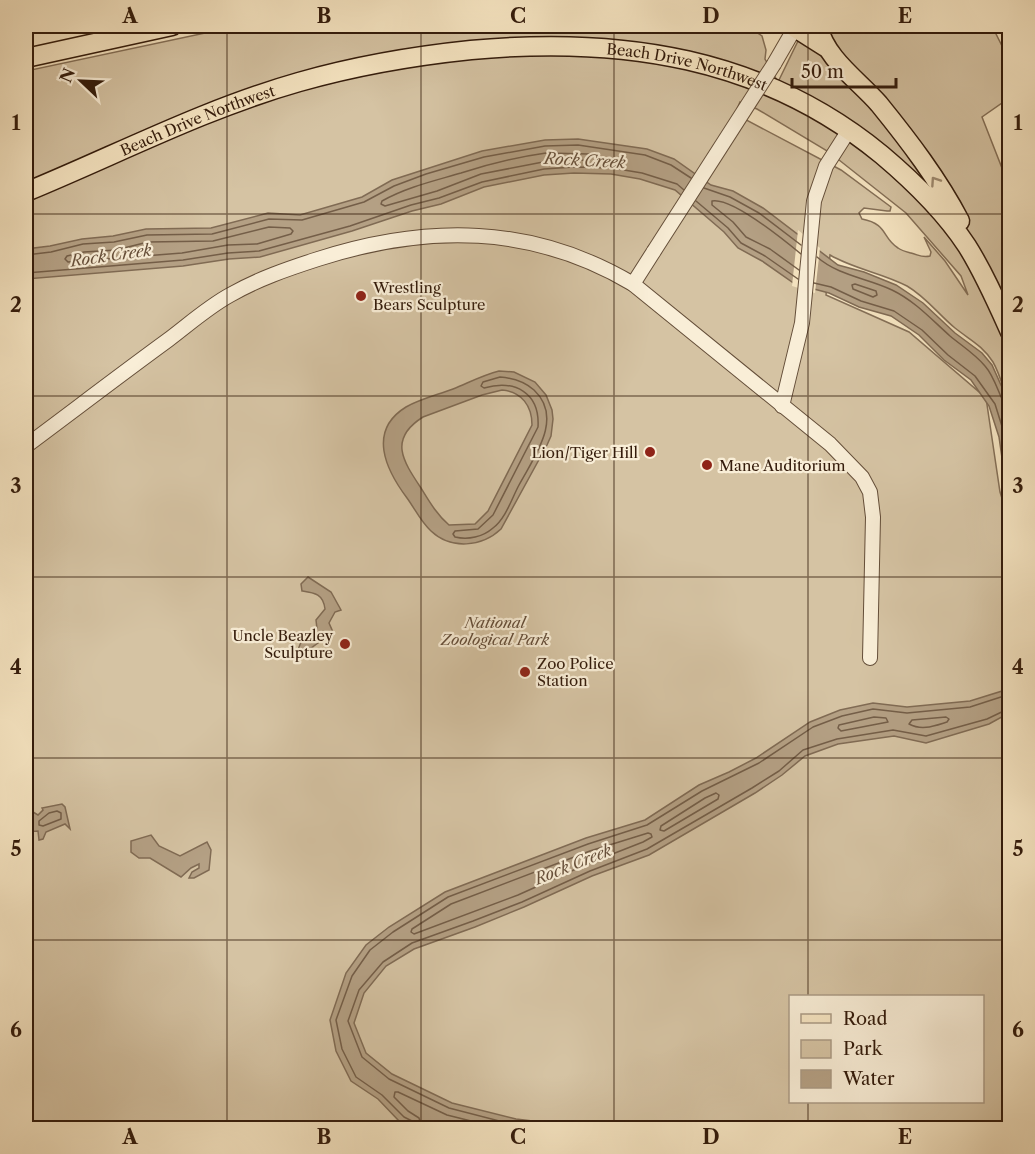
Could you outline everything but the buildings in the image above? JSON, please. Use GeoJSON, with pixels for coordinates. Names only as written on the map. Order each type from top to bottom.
{"type":"FeatureCollection","features":[{"type":"Feature","properties":{"kind":"main road"},"geometry":{"type":"LineString","coordinates":[[26,58],[172,26]]}},
{"type":"Feature","properties":{"kind":"main road"},"geometry":{"type":"LineString","coordinates":[[794,26],[825,47],[876,101],[917,154],[958,218],[981,270]]}},
{"type":"Feature","properties":{"kind":"main road"},"geometry":{"type":"LineString","coordinates":[[818,26],[825,47]]}},
{"type":"Feature","properties":{"kind":"main road","name":"Beach Drive Northwest"},"geometry":{"type":"LineString","coordinates":[[26,192],[206,114],[298,82],[395,60],[500,48],[594,47],[638,51],[690,60],[733,72],[806,104],[849,130],[899,169],[926,195],[956,231],[981,270],[1010,332]]}},
{"type":"Feature","properties":{"kind":"street"},"geometry":{"type":"LineString","coordinates":[[633,284],[774,64],[794,26]]}},
{"type":"Feature","properties":{"kind":"street"},"geometry":{"type":"LineString","coordinates":[[782,406],[802,323],[814,201],[826,166],[849,130]]}},
{"type":"Feature","properties":{"kind":"street"},"geometry":{"type":"LineString","coordinates":[[26,446],[229,296],[273,273],[353,248],[417,236],[463,235],[529,242],[583,258],[633,284],[840,453],[862,477],[870,492],[873,517],[870,658]]}},
{"type":"Feature","properties":{"kind":"green space","name":"National Zoological Park"},"geometry":{"type":"Polygon","coordinates":[[[238,26],[726,26],[750,28],[762,36],[766,50],[765,59],[778,82],[799,39],[816,26],[992,26],[1010,62],[1009,98],[982,117],[1009,186],[1009,404],[998,372],[989,356],[907,286],[830,255],[826,295],[909,332],[986,398],[1000,492],[1010,523],[1009,1128],[26,1128],[26,71],[238,26]],[[740,102],[735,114],[841,170],[891,207],[890,211],[864,208],[859,213],[862,219],[881,228],[893,244],[903,251],[930,256],[931,252],[924,237],[945,261],[968,295],[961,276],[906,213],[829,152],[757,109],[740,102]]]}},
{"type":"Feature","properties":{"kind":"water","name":"Rock Creek"},"geometry":{"type":"Polygon","coordinates":[[[578,139],[647,149],[674,159],[711,185],[733,191],[763,208],[838,265],[864,272],[896,285],[923,303],[955,333],[982,353],[992,365],[1009,403],[1009,507],[999,437],[989,406],[971,380],[944,360],[919,335],[891,316],[859,307],[829,293],[795,284],[762,261],[738,248],[724,232],[675,190],[640,179],[611,174],[544,175],[484,187],[441,204],[260,257],[26,279],[26,249],[146,229],[211,228],[268,213],[300,215],[362,197],[392,180],[482,151],[545,140],[578,139]]]}},
{"type":"Feature","properties":{"kind":"water"},"geometry":{"type":"Polygon","coordinates":[[[499,371],[514,372],[535,382],[546,395],[552,410],[551,436],[501,529],[476,543],[448,541],[431,531],[421,520],[392,475],[384,451],[387,427],[394,417],[406,407],[499,371]],[[502,390],[482,395],[423,417],[405,434],[402,442],[404,459],[434,508],[449,525],[475,524],[488,511],[532,425],[528,406],[520,397],[502,390]]]}},
{"type":"Feature","properties":{"kind":"water"},"geometry":{"type":"Polygon","coordinates":[[[308,577],[331,592],[341,610],[335,612],[329,623],[333,632],[311,648],[298,650],[302,639],[317,629],[316,620],[325,609],[318,595],[302,591],[301,584],[308,577]]]}},
{"type":"Feature","properties":{"kind":"water","name":"Rock Creek"},"geometry":{"type":"Polygon","coordinates":[[[1009,682],[1009,713],[989,724],[926,743],[894,736],[838,744],[805,756],[755,793],[649,855],[592,876],[475,927],[414,949],[386,966],[364,993],[354,1023],[366,1053],[392,1074],[452,1103],[516,1119],[591,1128],[415,1128],[401,1123],[378,1099],[351,1081],[336,1051],[330,1020],[346,973],[366,945],[389,927],[445,892],[586,838],[645,820],[699,785],[756,758],[810,722],[840,710],[873,703],[907,707],[970,701],[1002,691],[1009,682]]]}},
{"type":"Feature","properties":{"kind":"water"},"geometry":{"type":"Polygon","coordinates":[[[62,804],[65,807],[70,829],[65,824],[46,832],[43,839],[39,840],[38,831],[26,832],[26,818],[33,812],[38,815],[43,810],[42,808],[62,804]]]}},
{"type":"Feature","properties":{"kind":"water"},"geometry":{"type":"Polygon","coordinates":[[[151,835],[159,846],[180,856],[207,842],[211,850],[209,870],[194,878],[189,878],[192,872],[199,868],[199,864],[181,877],[150,858],[139,858],[131,852],[131,841],[151,835]]]}},
{"type":"Feature","properties":{"kind":"pier"},"geometry":{"type":"Polygon","coordinates":[[[798,230],[820,248],[815,293],[792,286],[798,230]]]}},
{"type":"Feature","properties":{"kind":"place","name":"Wrestling Bears Sculpture"},"geometry":{"type":"Point","coordinates":[361,296]}},
{"type":"Feature","properties":{"kind":"place","name":"Lion/Tiger Hill"},"geometry":{"type":"Point","coordinates":[650,452]}},
{"type":"Feature","properties":{"kind":"place","name":"Mane Auditorium"},"geometry":{"type":"Point","coordinates":[707,465]}},
{"type":"Feature","properties":{"kind":"place","name":"Uncle Beazley Sculpture"},"geometry":{"type":"Point","coordinates":[345,644]}},
{"type":"Feature","properties":{"kind":"place","name":"Zoo Police Station"},"geometry":{"type":"Point","coordinates":[525,672]}}]}
